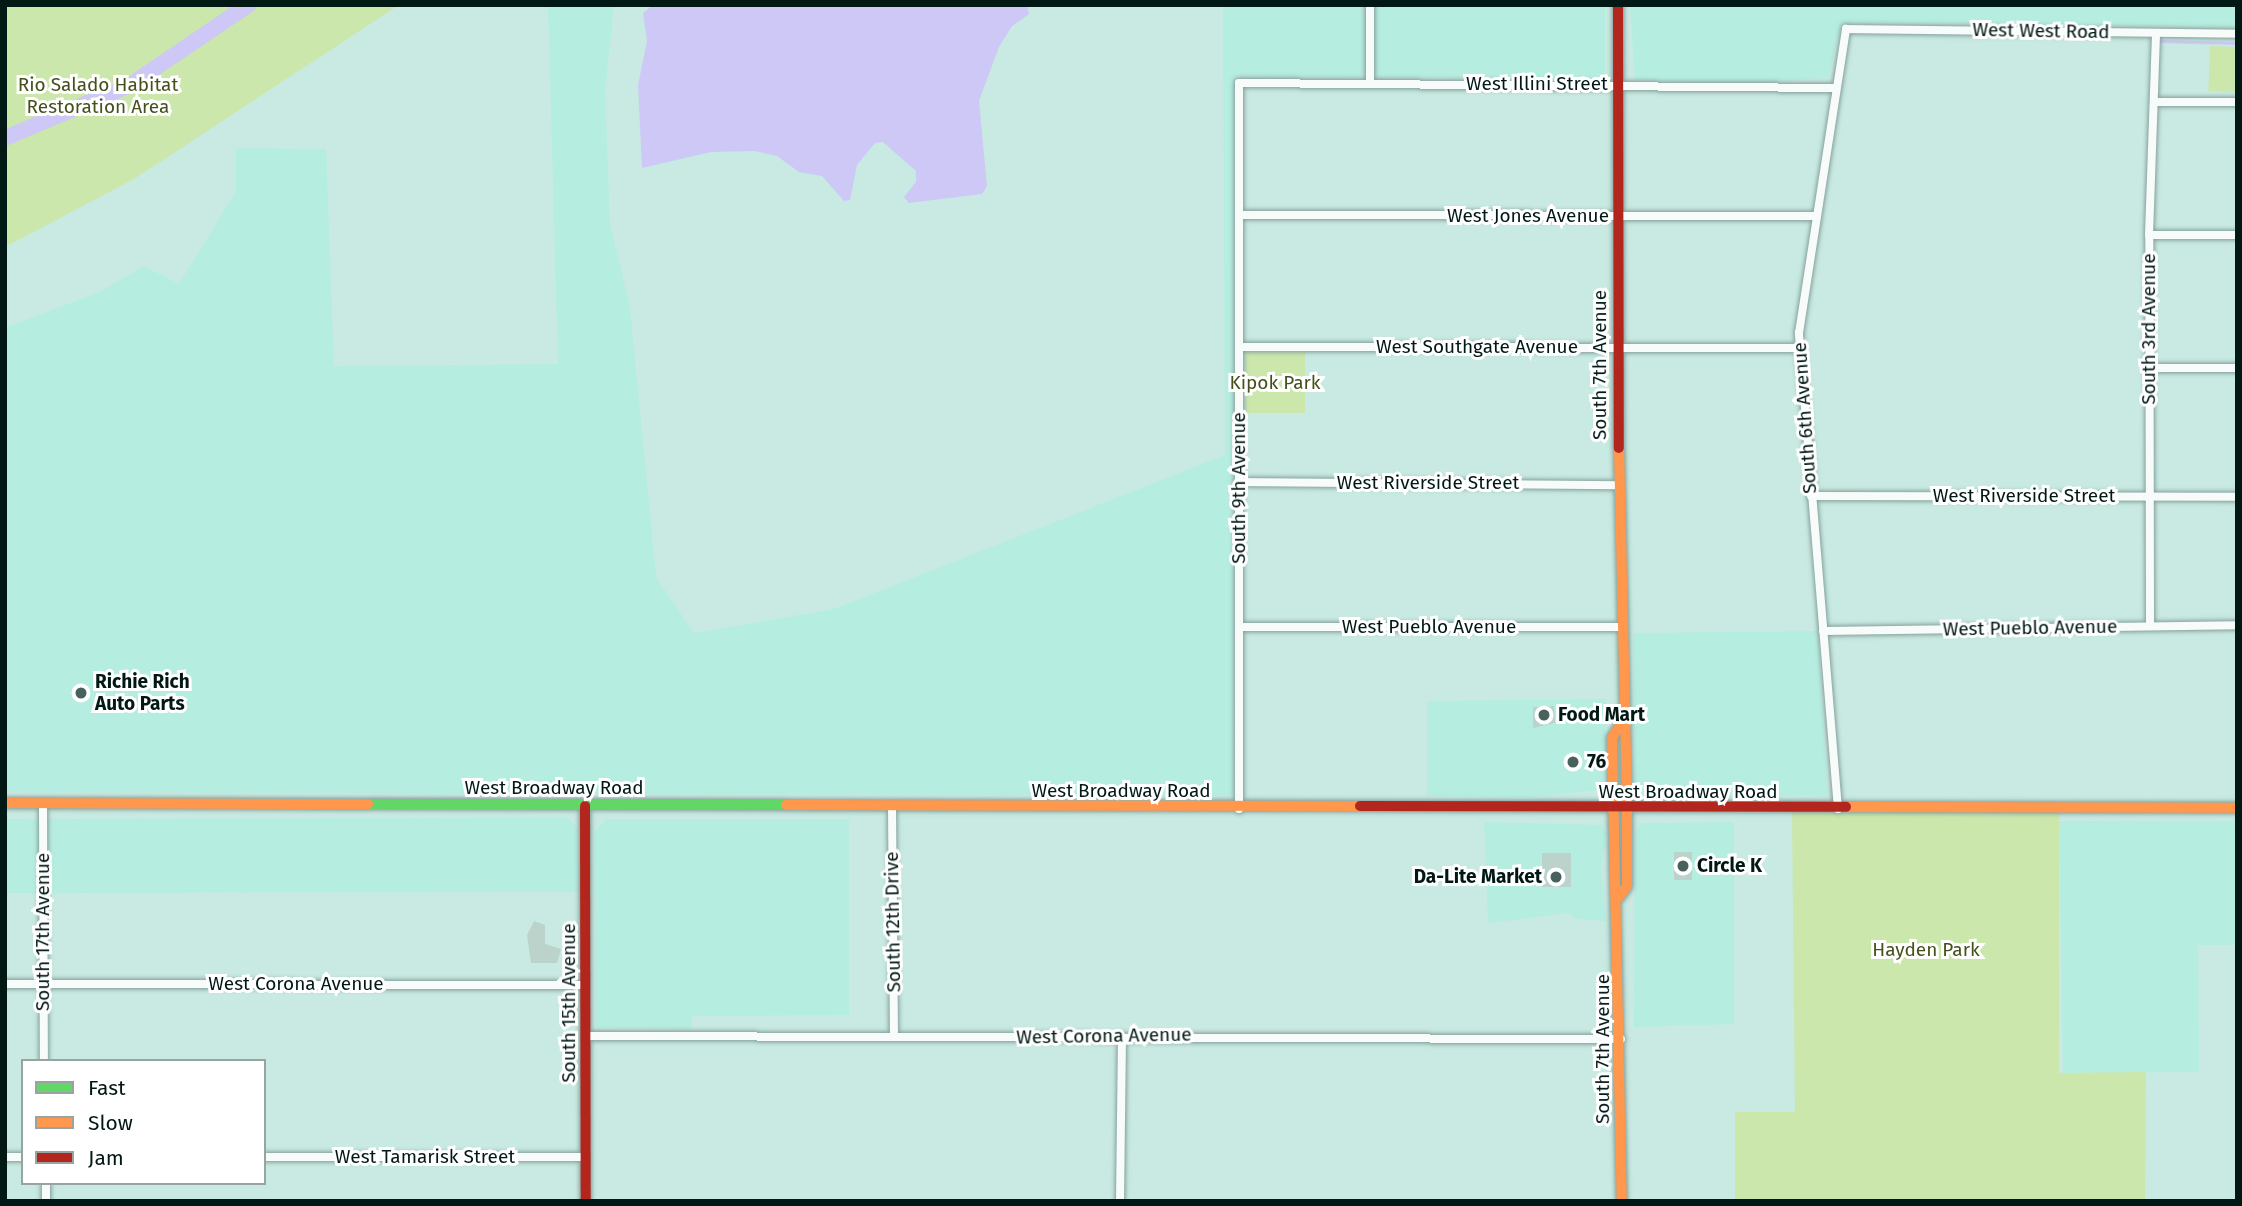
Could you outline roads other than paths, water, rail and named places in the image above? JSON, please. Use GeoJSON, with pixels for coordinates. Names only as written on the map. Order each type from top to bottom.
{"type":"FeatureCollection","features":[{"type":"Feature","properties":{"kind":"main road","name":"South 7th Avenue"},"geometry":{"type":"LineString","coordinates":[[1618,5],[1620,724],[1612,738],[1613,885],[1619,897],[1622,1201]]}},
{"type":"Feature","properties":{"kind":"main road","name":"South 7th Avenue"},"geometry":{"type":"LineString","coordinates":[[1619,897],[1627,886],[1627,735],[1620,724]]}},
{"type":"Feature","properties":{"kind":"main road","name":"West Broadway Road"},"geometry":{"type":"LineString","coordinates":[[5,803],[1613,810],[2237,808]]}},
{"type":"Feature","properties":{"kind":"main road","name":"South 15th Avenue"},"geometry":{"type":"LineString","coordinates":[[585,806],[586,1201]]}},
{"type":"Feature","properties":{"kind":"street"},"geometry":{"type":"LineString","coordinates":[[1370,5],[1370,84]]}},
{"type":"Feature","properties":{"kind":"street","name":"West West Road"},"geometry":{"type":"LineString","coordinates":[[1846,29],[2237,34]]}},
{"type":"Feature","properties":{"kind":"street","name":"South 6th Avenue"},"geometry":{"type":"LineString","coordinates":[[1838,809],[1799,348],[1835,88],[1846,29]]}},
{"type":"Feature","properties":{"kind":"street","name":"South 3rd Avenue"},"geometry":{"type":"LineString","coordinates":[[2150,626],[2149,234],[2156,33]]}},
{"type":"Feature","properties":{"kind":"street","name":"West Illini Street"},"geometry":{"type":"LineString","coordinates":[[1239,83],[1618,84],[1835,88]]}},
{"type":"Feature","properties":{"kind":"street","name":"South 9th Avenue"},"geometry":{"type":"LineString","coordinates":[[1239,83],[1239,809]]}},
{"type":"Feature","properties":{"kind":"street"},"geometry":{"type":"LineString","coordinates":[[2154,102],[2237,102]]}},
{"type":"Feature","properties":{"kind":"street","name":"West Jones Avenue"},"geometry":{"type":"LineString","coordinates":[[1239,215],[1817,216]]}},
{"type":"Feature","properties":{"kind":"street"},"geometry":{"type":"LineString","coordinates":[[2149,234],[2237,235]]}},
{"type":"Feature","properties":{"kind":"street","name":"West Southgate Avenue"},"geometry":{"type":"LineString","coordinates":[[1239,347],[1799,348]]}},
{"type":"Feature","properties":{"kind":"street"},"geometry":{"type":"LineString","coordinates":[[2150,368],[2237,368]]}},
{"type":"Feature","properties":{"kind":"street","name":"West Riverside Street"},"geometry":{"type":"LineString","coordinates":[[1238,482],[1618,485]]}},
{"type":"Feature","properties":{"kind":"street","name":"West Riverside Street"},"geometry":{"type":"LineString","coordinates":[[1811,496],[2237,497]]}},
{"type":"Feature","properties":{"kind":"street","name":"West Pueblo Avenue"},"geometry":{"type":"LineString","coordinates":[[1823,631],[2237,625]]}},
{"type":"Feature","properties":{"kind":"street","name":"West Pueblo Avenue"},"geometry":{"type":"LineString","coordinates":[[1239,627],[1619,627]]}},
{"type":"Feature","properties":{"kind":"street","name":"South 17th Avenue"},"geometry":{"type":"LineString","coordinates":[[43,803],[44,1059]]}},
{"type":"Feature","properties":{"kind":"street","name":"South 12th Drive"},"geometry":{"type":"LineString","coordinates":[[892,808],[894,1037]]}},
{"type":"Feature","properties":{"kind":"street","name":"West Corona Avenue"},"geometry":{"type":"LineString","coordinates":[[5,984],[586,985]]}},
{"type":"Feature","properties":{"kind":"street","name":"West Corona Avenue"},"geometry":{"type":"LineString","coordinates":[[587,1036],[1620,1039]]}},
{"type":"Feature","properties":{"kind":"street"},"geometry":{"type":"LineString","coordinates":[[1119,1201],[1122,1037]]}},
{"type":"Feature","properties":{"kind":"street","name":"West Tamarisk Street"},"geometry":{"type":"LineString","coordinates":[[266,1157],[586,1157]]}},
{"type":"Feature","properties":{"kind":"waterway"},"geometry":{"type":"LineString","coordinates":[[5,138],[130,85],[248,5]]}},
{"type":"Feature","properties":{"kind":"waterway"},"geometry":{"type":"LineString","coordinates":[[2159,41],[2237,43]]}},
{"type":"Feature","properties":{"kind":"place","name":"Richie Rich Auto Parts"},"geometry":{"type":"Point","coordinates":[81,693]}},
{"type":"Feature","properties":{"kind":"place","name":"Food Mart"},"geometry":{"type":"Point","coordinates":[1544,715]}},
{"type":"Feature","properties":{"kind":"place","name":"76"},"geometry":{"type":"Point","coordinates":[1573,762]}},
{"type":"Feature","properties":{"kind":"place","name":"Circle K"},"geometry":{"type":"Point","coordinates":[1683,866]}},
{"type":"Feature","properties":{"kind":"place","name":"Da-Lite Market"},"geometry":{"type":"Point","coordinates":[1556,877]}},
{"type":"Feature","properties":{"kind":"park label","name":"Rio Salado Habitat Restoration Area"},"geometry":{"type":"Point","coordinates":[98,96]}},
{"type":"Feature","properties":{"kind":"park label","name":"Kipok Park"},"geometry":{"type":"Point","coordinates":[1275,383]}},
{"type":"Feature","properties":{"kind":"park label","name":"Hayden Park"},"geometry":{"type":"Point","coordinates":[1926,950]}}]}
